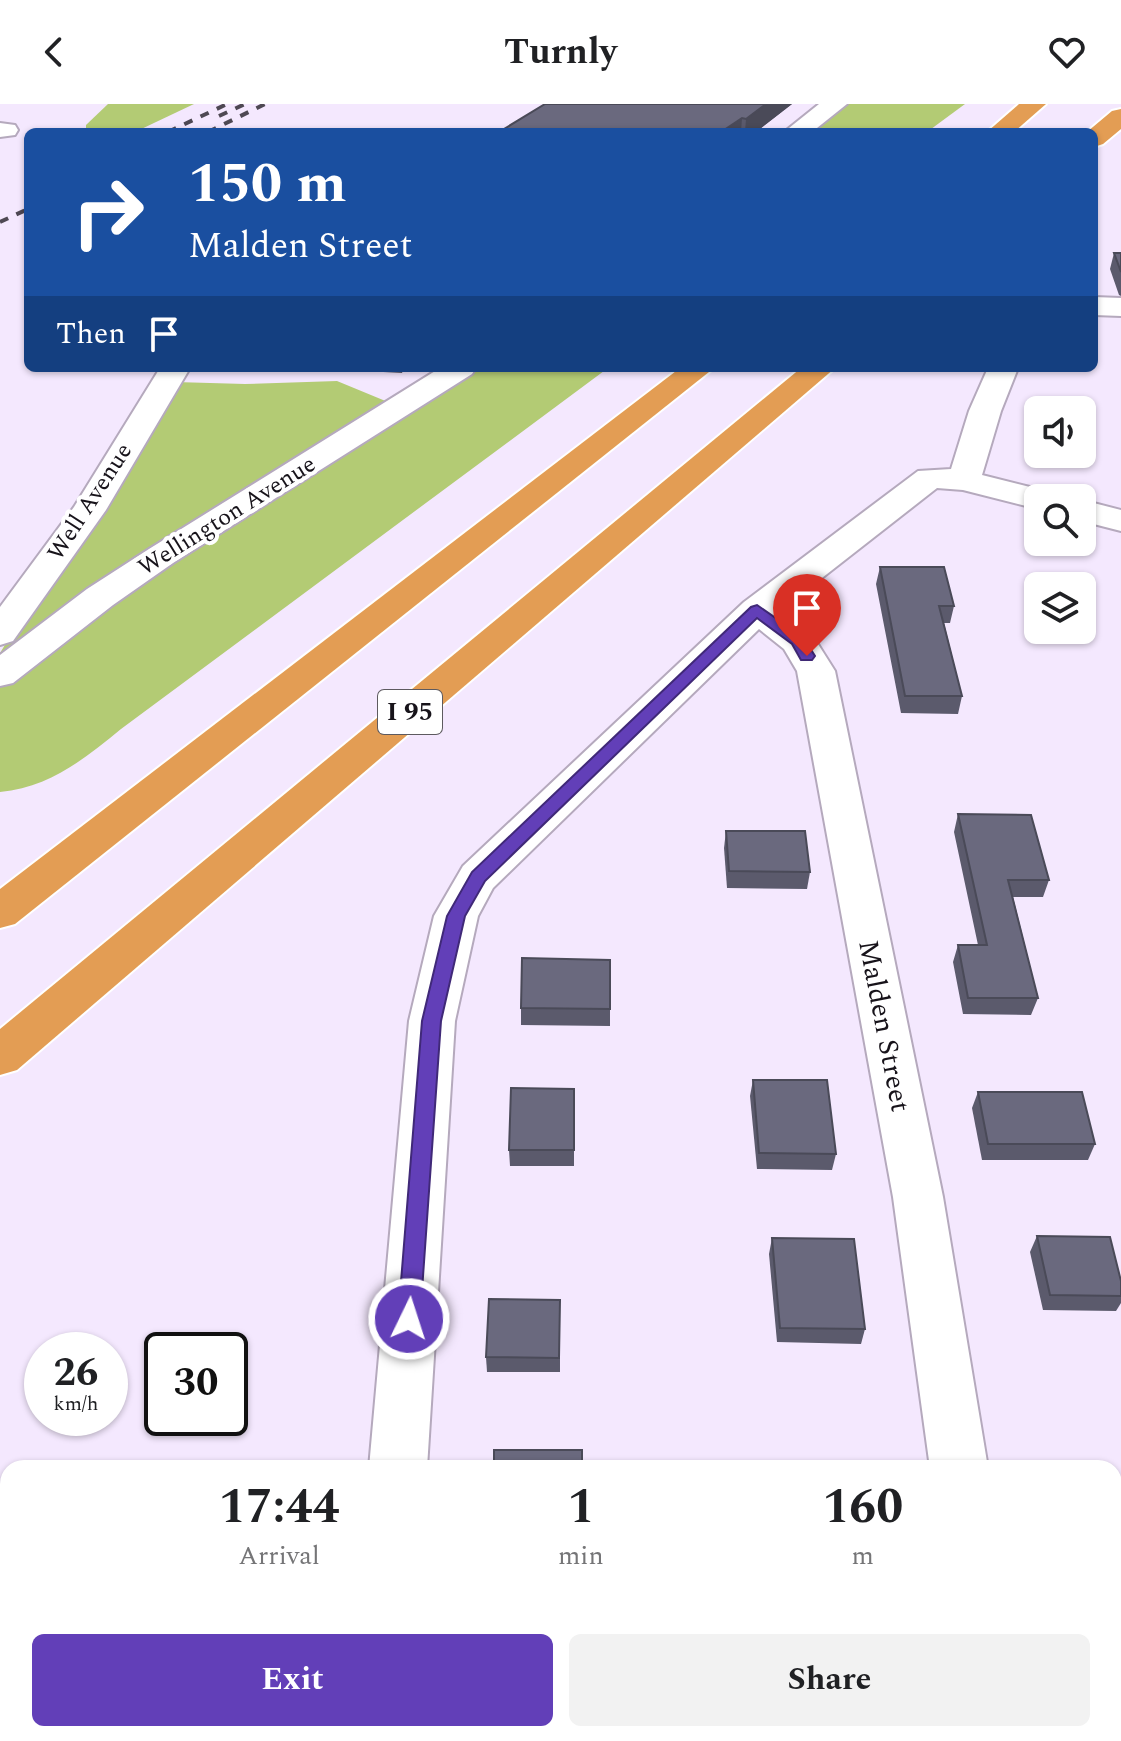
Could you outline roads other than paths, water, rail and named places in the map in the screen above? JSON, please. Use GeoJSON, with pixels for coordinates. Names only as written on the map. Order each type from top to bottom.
{"type":"FeatureCollection","features":[{"type":"Feature","properties":{"kind":"highway"},"geometry":{"type":"LineString","coordinates":[[1004,128],[1034,104]]}},
{"type":"Feature","properties":{"kind":"highway"},"geometry":{"type":"LineString","coordinates":[[1098,136],[1121,116]]}},
{"type":"Feature","properties":{"kind":"highway"},"geometry":{"type":"LineString","coordinates":[[0,912],[694,372]]}},
{"type":"Feature","properties":{"kind":"highway","name":"I 95"},"geometry":{"type":"LineString","coordinates":[[0,1056],[815,372]]}},
{"type":"Feature","properties":{"kind":"street"},"geometry":{"type":"LineString","coordinates":[[802,128],[835,104]]}},
{"type":"Feature","properties":{"kind":"street"},"geometry":{"type":"LineString","coordinates":[[1098,306],[1121,307]]}},
{"type":"Feature","properties":{"kind":"street","name":"Well Avenue"},"geometry":{"type":"LineString","coordinates":[[0,633],[89,510],[173,372]]}},
{"type":"Feature","properties":{"kind":"street","name":"Wellington Avenue"},"geometry":{"type":"LineString","coordinates":[[0,674],[100,597],[161,556],[455,372]]}},
{"type":"Feature","properties":{"kind":"street"},"geometry":{"type":"LineString","coordinates":[[964,480],[985,411],[1001,372]]}},
{"type":"Feature","properties":{"kind":"street"},"geometry":{"type":"LineString","coordinates":[[399,1460],[432,1021],[456,916],[478,877],[757,610],[930,478],[964,480],[1024,495]]}},
{"type":"Feature","properties":{"kind":"street"},"geometry":{"type":"LineString","coordinates":[[1096,514],[1121,521]]}},
{"type":"Feature","properties":{"kind":"street","name":"Malden Street"},"geometry":{"type":"LineString","coordinates":[[757,610],[798,641],[816,671],[918,1197],[958,1460]]}},
{"type":"Feature","properties":{"kind":"railway"},"geometry":{"type":"LineString","coordinates":[[176,128],[227,104]]}},
{"type":"Feature","properties":{"kind":"railway"},"geometry":{"type":"LineString","coordinates":[[219,116],[245,104]]}},
{"type":"Feature","properties":{"kind":"railway"},"geometry":{"type":"LineString","coordinates":[[216,128],[265,104]]}},
{"type":"Feature","properties":{"kind":"railway"},"geometry":{"type":"LineString","coordinates":[[0,222],[24,211]]}}]}
